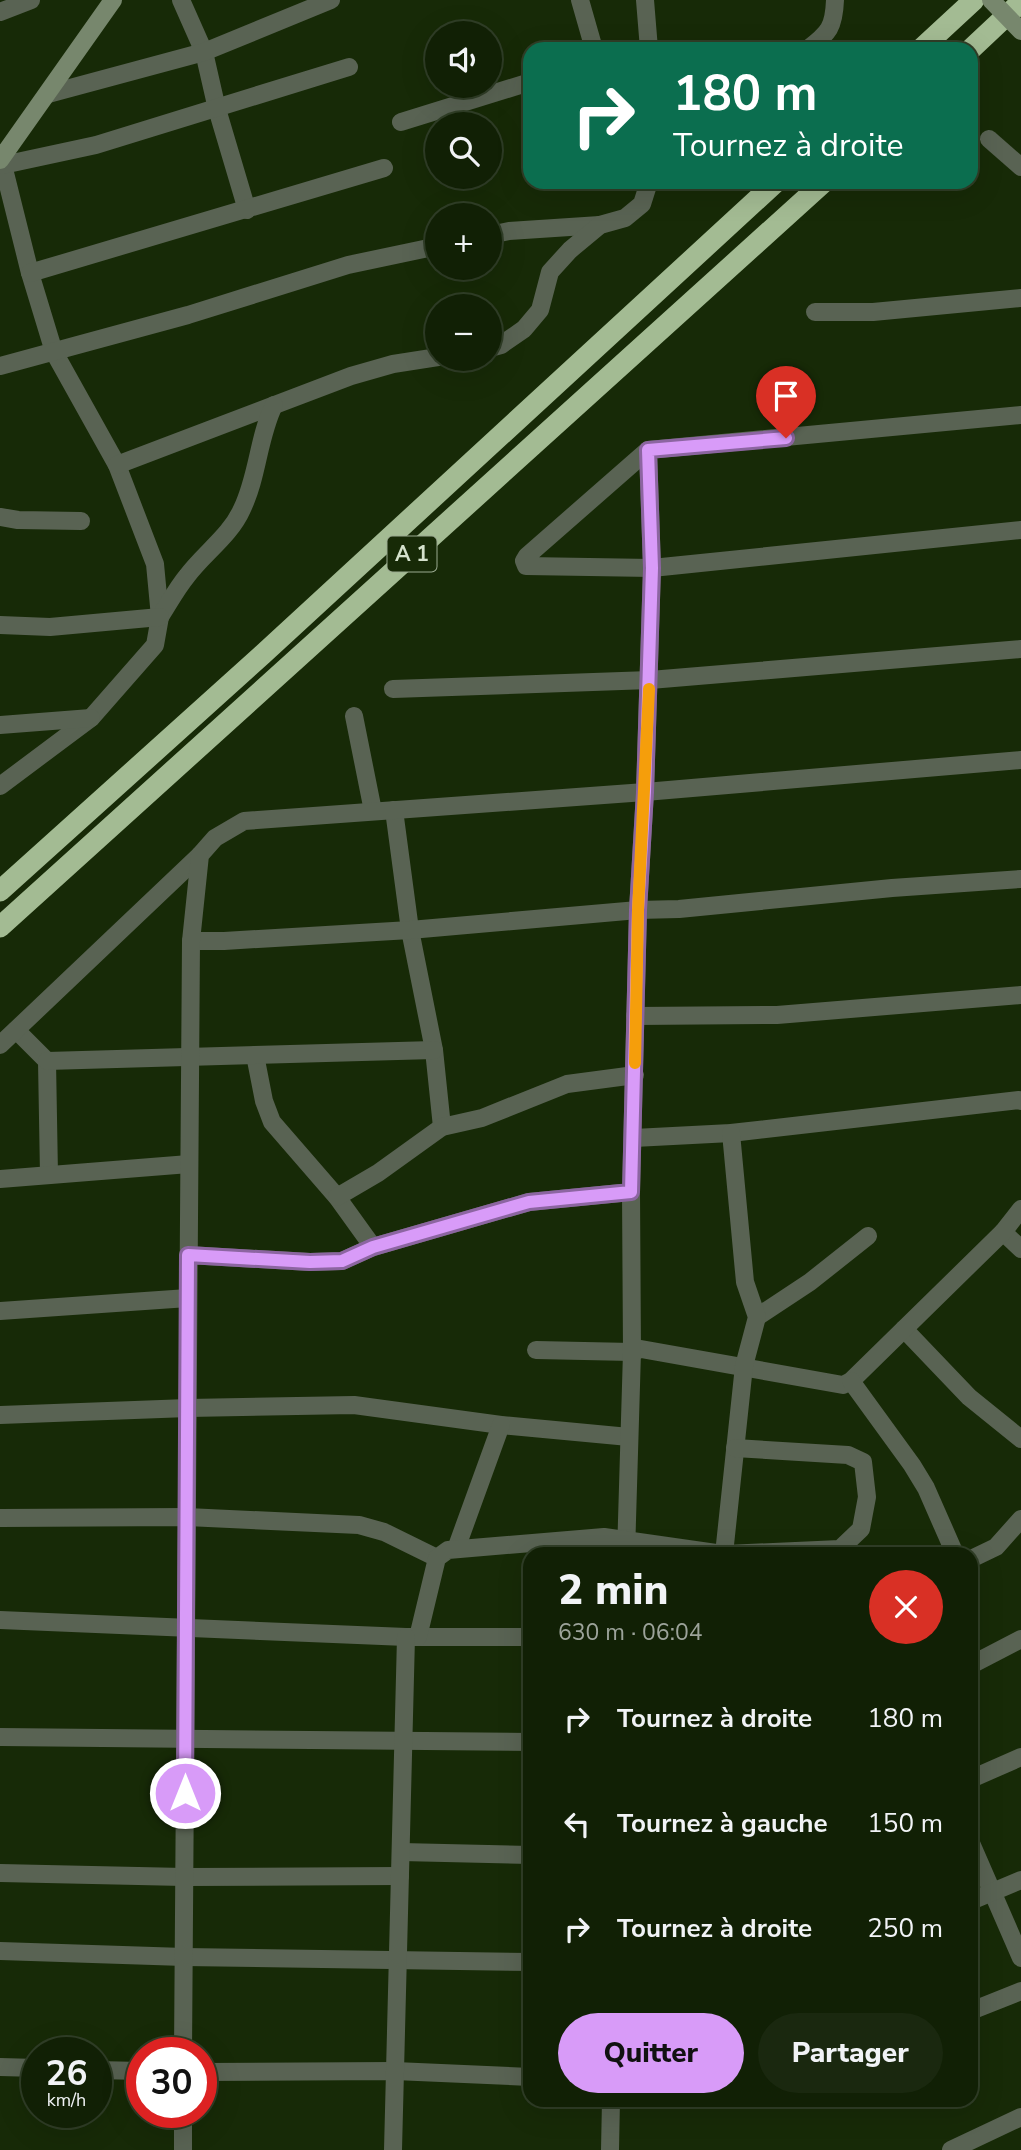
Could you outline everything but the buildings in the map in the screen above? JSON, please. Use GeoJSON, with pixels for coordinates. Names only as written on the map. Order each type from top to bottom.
{"type":"FeatureCollection","features":[{"type":"Feature","properties":{"kind":"highway"},"geometry":{"type":"LineString","coordinates":[[929,42],[974,0]]}},
{"type":"Feature","properties":{"kind":"highway"},"geometry":{"type":"LineString","coordinates":[[978,42],[1021,2]]}},
{"type":"Feature","properties":{"kind":"highway","name":"A 1"},"geometry":{"type":"LineString","coordinates":[[0,891],[262,655],[768,189]]}},
{"type":"Feature","properties":{"kind":"highway","name":"A 1"},"geometry":{"type":"LineString","coordinates":[[0,927],[816,189]]}},
{"type":"Feature","properties":{"kind":"street"},"geometry":{"type":"LineString","coordinates":[[0,12],[31,0]]}},
{"type":"Feature","properties":{"kind":"street"},"geometry":{"type":"LineString","coordinates":[[0,786],[91,719],[155,645],[160,617],[155,564],[117,465],[54,352],[30,273],[1,159],[113,0]]}},
{"type":"Feature","properties":{"kind":"street"},"geometry":{"type":"LineString","coordinates":[[181,0],[204,52],[217,109],[247,210]]}},
{"type":"Feature","properties":{"kind":"street"},"geometry":{"type":"LineString","coordinates":[[47,94],[204,52],[331,0]]}},
{"type":"Feature","properties":{"kind":"street"},"geometry":{"type":"LineString","coordinates":[[580,0],[592,42]]}},
{"type":"Feature","properties":{"kind":"street"},"geometry":{"type":"LineString","coordinates":[[645,0],[648,42]]}},
{"type":"Feature","properties":{"kind":"street"},"geometry":{"type":"LineString","coordinates":[[817,42],[834,20],[835,0]]}},
{"type":"Feature","properties":{"kind":"street"},"geometry":{"type":"LineString","coordinates":[[992,0],[1021,31]]}},
{"type":"Feature","properties":{"kind":"street"},"geometry":{"type":"LineString","coordinates":[[1,159],[96,145],[349,67]]}},
{"type":"Feature","properties":{"kind":"street"},"geometry":{"type":"LineString","coordinates":[[401,122],[523,84]]}},
{"type":"Feature","properties":{"kind":"street"},"geometry":{"type":"LineString","coordinates":[[989,139],[1021,167]]}},
{"type":"Feature","properties":{"kind":"street"},"geometry":{"type":"LineString","coordinates":[[30,273],[384,168]]}},
{"type":"Feature","properties":{"kind":"street"},"geometry":{"type":"LineString","coordinates":[[502,232],[600,225],[625,218],[642,204],[647,189]]}},
{"type":"Feature","properties":{"kind":"street"},"geometry":{"type":"LineString","coordinates":[[502,344],[524,330],[540,310],[550,272],[570,250],[600,225]]}},
{"type":"Feature","properties":{"kind":"street"},"geometry":{"type":"LineString","coordinates":[[0,366],[188,315],[348,265],[425,249]]}},
{"type":"Feature","properties":{"kind":"street"},"geometry":{"type":"LineString","coordinates":[[815,312],[873,312],[1021,298]]}},
{"type":"Feature","properties":{"kind":"street"},"geometry":{"type":"LineString","coordinates":[[117,465],[372,370],[425,359]]}},
{"type":"Feature","properties":{"kind":"street"},"geometry":{"type":"LineString","coordinates":[[160,617],[187,575],[223,537],[242,509],[264,426],[274,405]]}},
{"type":"Feature","properties":{"kind":"street"},"geometry":{"type":"LineString","coordinates":[[1021,415],[648,450],[524,561],[526,566],[652,568],[1021,530]]}},
{"type":"Feature","properties":{"kind":"street"},"geometry":{"type":"LineString","coordinates":[[393,2150],[403,1741],[412,1637],[437,1558],[444,1552],[456,1549],[604,1537],[626,1547],[632,1352],[631,1192],[635,1016],[650,680],[652,568],[648,450]]}},
{"type":"Feature","properties":{"kind":"street"},"geometry":{"type":"LineString","coordinates":[[0,517],[18,520],[81,521]]}},
{"type":"Feature","properties":{"kind":"street"},"geometry":{"type":"LineString","coordinates":[[0,625],[50,627],[160,617]]}},
{"type":"Feature","properties":{"kind":"street"},"geometry":{"type":"LineString","coordinates":[[393,689],[650,680],[1021,649]]}},
{"type":"Feature","properties":{"kind":"street"},"geometry":{"type":"LineString","coordinates":[[354,716],[373,811]]}},
{"type":"Feature","properties":{"kind":"street"},"geometry":{"type":"LineString","coordinates":[[0,725],[91,719]]}},
{"type":"Feature","properties":{"kind":"street"},"geometry":{"type":"LineString","coordinates":[[0,1045],[215,838],[244,821],[645,792],[1021,760]]}},
{"type":"Feature","properties":{"kind":"street"},"geometry":{"type":"LineString","coordinates":[[394,810],[410,930],[434,1049],[442,1127]]}},
{"type":"Feature","properties":{"kind":"street"},"geometry":{"type":"LineString","coordinates":[[183,2037],[191,940],[200,855]]}},
{"type":"Feature","properties":{"kind":"street"},"geometry":{"type":"LineString","coordinates":[[191,940],[224,941],[410,930],[1021,879]]}},
{"type":"Feature","properties":{"kind":"street"},"geometry":{"type":"LineString","coordinates":[[635,1016],[777,1015],[1021,995]]}},
{"type":"Feature","properties":{"kind":"street"},"geometry":{"type":"LineString","coordinates":[[16,1030],[47,1061],[49,1175]]}},
{"type":"Feature","properties":{"kind":"street"},"geometry":{"type":"LineString","coordinates":[[47,1061],[434,1049]]}},
{"type":"Feature","properties":{"kind":"street"},"geometry":{"type":"LineString","coordinates":[[255,1055],[264,1101],[272,1122],[337,1197],[373,1247]]}},
{"type":"Feature","properties":{"kind":"street"},"geometry":{"type":"LineString","coordinates":[[337,1197],[442,1127],[495,1113],[567,1084],[635,1075]]}},
{"type":"Feature","properties":{"kind":"street"},"geometry":{"type":"LineString","coordinates":[[634,1138],[731,1133],[1021,1101]]}},
{"type":"Feature","properties":{"kind":"street"},"geometry":{"type":"LineString","coordinates":[[725,1547],[744,1366],[757,1317],[745,1282],[731,1133]]}},
{"type":"Feature","properties":{"kind":"street"},"geometry":{"type":"LineString","coordinates":[[0,1179],[189,1164]]}},
{"type":"Feature","properties":{"kind":"street"},"geometry":{"type":"LineString","coordinates":[[188,1255],[310,1262],[342,1261],[373,1247],[529,1202],[631,1192]]}},
{"type":"Feature","properties":{"kind":"street"},"geometry":{"type":"LineString","coordinates":[[536,1350],[632,1352],[640,1349],[843,1385],[851,1381],[1003,1233],[1021,1209]]}},
{"type":"Feature","properties":{"kind":"street"},"geometry":{"type":"LineString","coordinates":[[1003,1233],[1021,1249]]}},
{"type":"Feature","properties":{"kind":"street"},"geometry":{"type":"LineString","coordinates":[[757,1317],[810,1282],[868,1236]]}},
{"type":"Feature","properties":{"kind":"street"},"geometry":{"type":"LineString","coordinates":[[0,1311],[188,1298]]}},
{"type":"Feature","properties":{"kind":"street"},"geometry":{"type":"LineString","coordinates":[[904,1329],[969,1396],[1021,1439]]}},
{"type":"Feature","properties":{"kind":"street"},"geometry":{"type":"LineString","coordinates":[[851,1381],[926,1488],[952,1547]]}},
{"type":"Feature","properties":{"kind":"street"},"geometry":{"type":"LineString","coordinates":[[0,1415],[354,1405],[629,1437]]}},
{"type":"Feature","properties":{"kind":"street"},"geometry":{"type":"LineString","coordinates":[[456,1549],[501,1424]]}},
{"type":"Feature","properties":{"kind":"street"},"geometry":{"type":"LineString","coordinates":[[735,1448],[848,1455],[863,1462],[867,1497],[861,1529],[846,1547]]}},
{"type":"Feature","properties":{"kind":"street"},"geometry":{"type":"LineString","coordinates":[[0,1518],[187,1517],[359,1525],[384,1532],[437,1558]]}},
{"type":"Feature","properties":{"kind":"street"},"geometry":{"type":"LineString","coordinates":[[978,1556],[996,1547],[1021,1519]]}},
{"type":"Feature","properties":{"kind":"street"},"geometry":{"type":"LineString","coordinates":[[0,1620],[412,1637],[523,1637]]}},
{"type":"Feature","properties":{"kind":"street"},"geometry":{"type":"LineString","coordinates":[[978,1661],[1021,1639]]}},
{"type":"Feature","properties":{"kind":"street"},"geometry":{"type":"LineString","coordinates":[[0,1737],[523,1742]]}},
{"type":"Feature","properties":{"kind":"street"},"geometry":{"type":"LineString","coordinates":[[978,1776],[1021,1757]]}},
{"type":"Feature","properties":{"kind":"street"},"geometry":{"type":"LineString","coordinates":[[401,1852],[523,1855]]}},
{"type":"Feature","properties":{"kind":"street"},"geometry":{"type":"LineString","coordinates":[[978,1859],[1021,1958]]}},
{"type":"Feature","properties":{"kind":"street"},"geometry":{"type":"LineString","coordinates":[[0,1873],[184,1877],[400,1876]]}},
{"type":"Feature","properties":{"kind":"street"},"geometry":{"type":"LineString","coordinates":[[978,1898],[1021,1880]]}},
{"type":"Feature","properties":{"kind":"street"},"geometry":{"type":"LineString","coordinates":[[0,1951],[184,1957],[523,1962]]}},
{"type":"Feature","properties":{"kind":"street"},"geometry":{"type":"LineString","coordinates":[[978,2008],[1021,1992]]}},
{"type":"Feature","properties":{"kind":"street"},"geometry":{"type":"LineString","coordinates":[[0,2067],[21,2068]]}},
{"type":"Feature","properties":{"kind":"street"},"geometry":{"type":"LineString","coordinates":[[217,2071],[395,2071],[523,2077]]}},
{"type":"Feature","properties":{"kind":"street"},"geometry":{"type":"LineString","coordinates":[[610,2150],[611,2107]]}},
{"type":"Feature","properties":{"kind":"street"},"geometry":{"type":"LineString","coordinates":[[951,2150],[1021,2118]]}},
{"type":"Feature","properties":{"kind":"street"},"geometry":{"type":"LineString","coordinates":[[183,2128],[183,2150]]}},
{"type":"Feature","properties":{"kind":"slow traffic"},"geometry":{"type":"LineString","coordinates":[[635,1063],[638,910],[649,689]]}},
{"type":"Feature","properties":{"kind":"route"},"geometry":{"type":"LineString","coordinates":[[185,1793],[188,1255],[310,1262],[342,1261],[373,1247],[529,1202],[631,1192],[638,910],[650,680],[652,568],[648,450],[786,438]]}}]}
